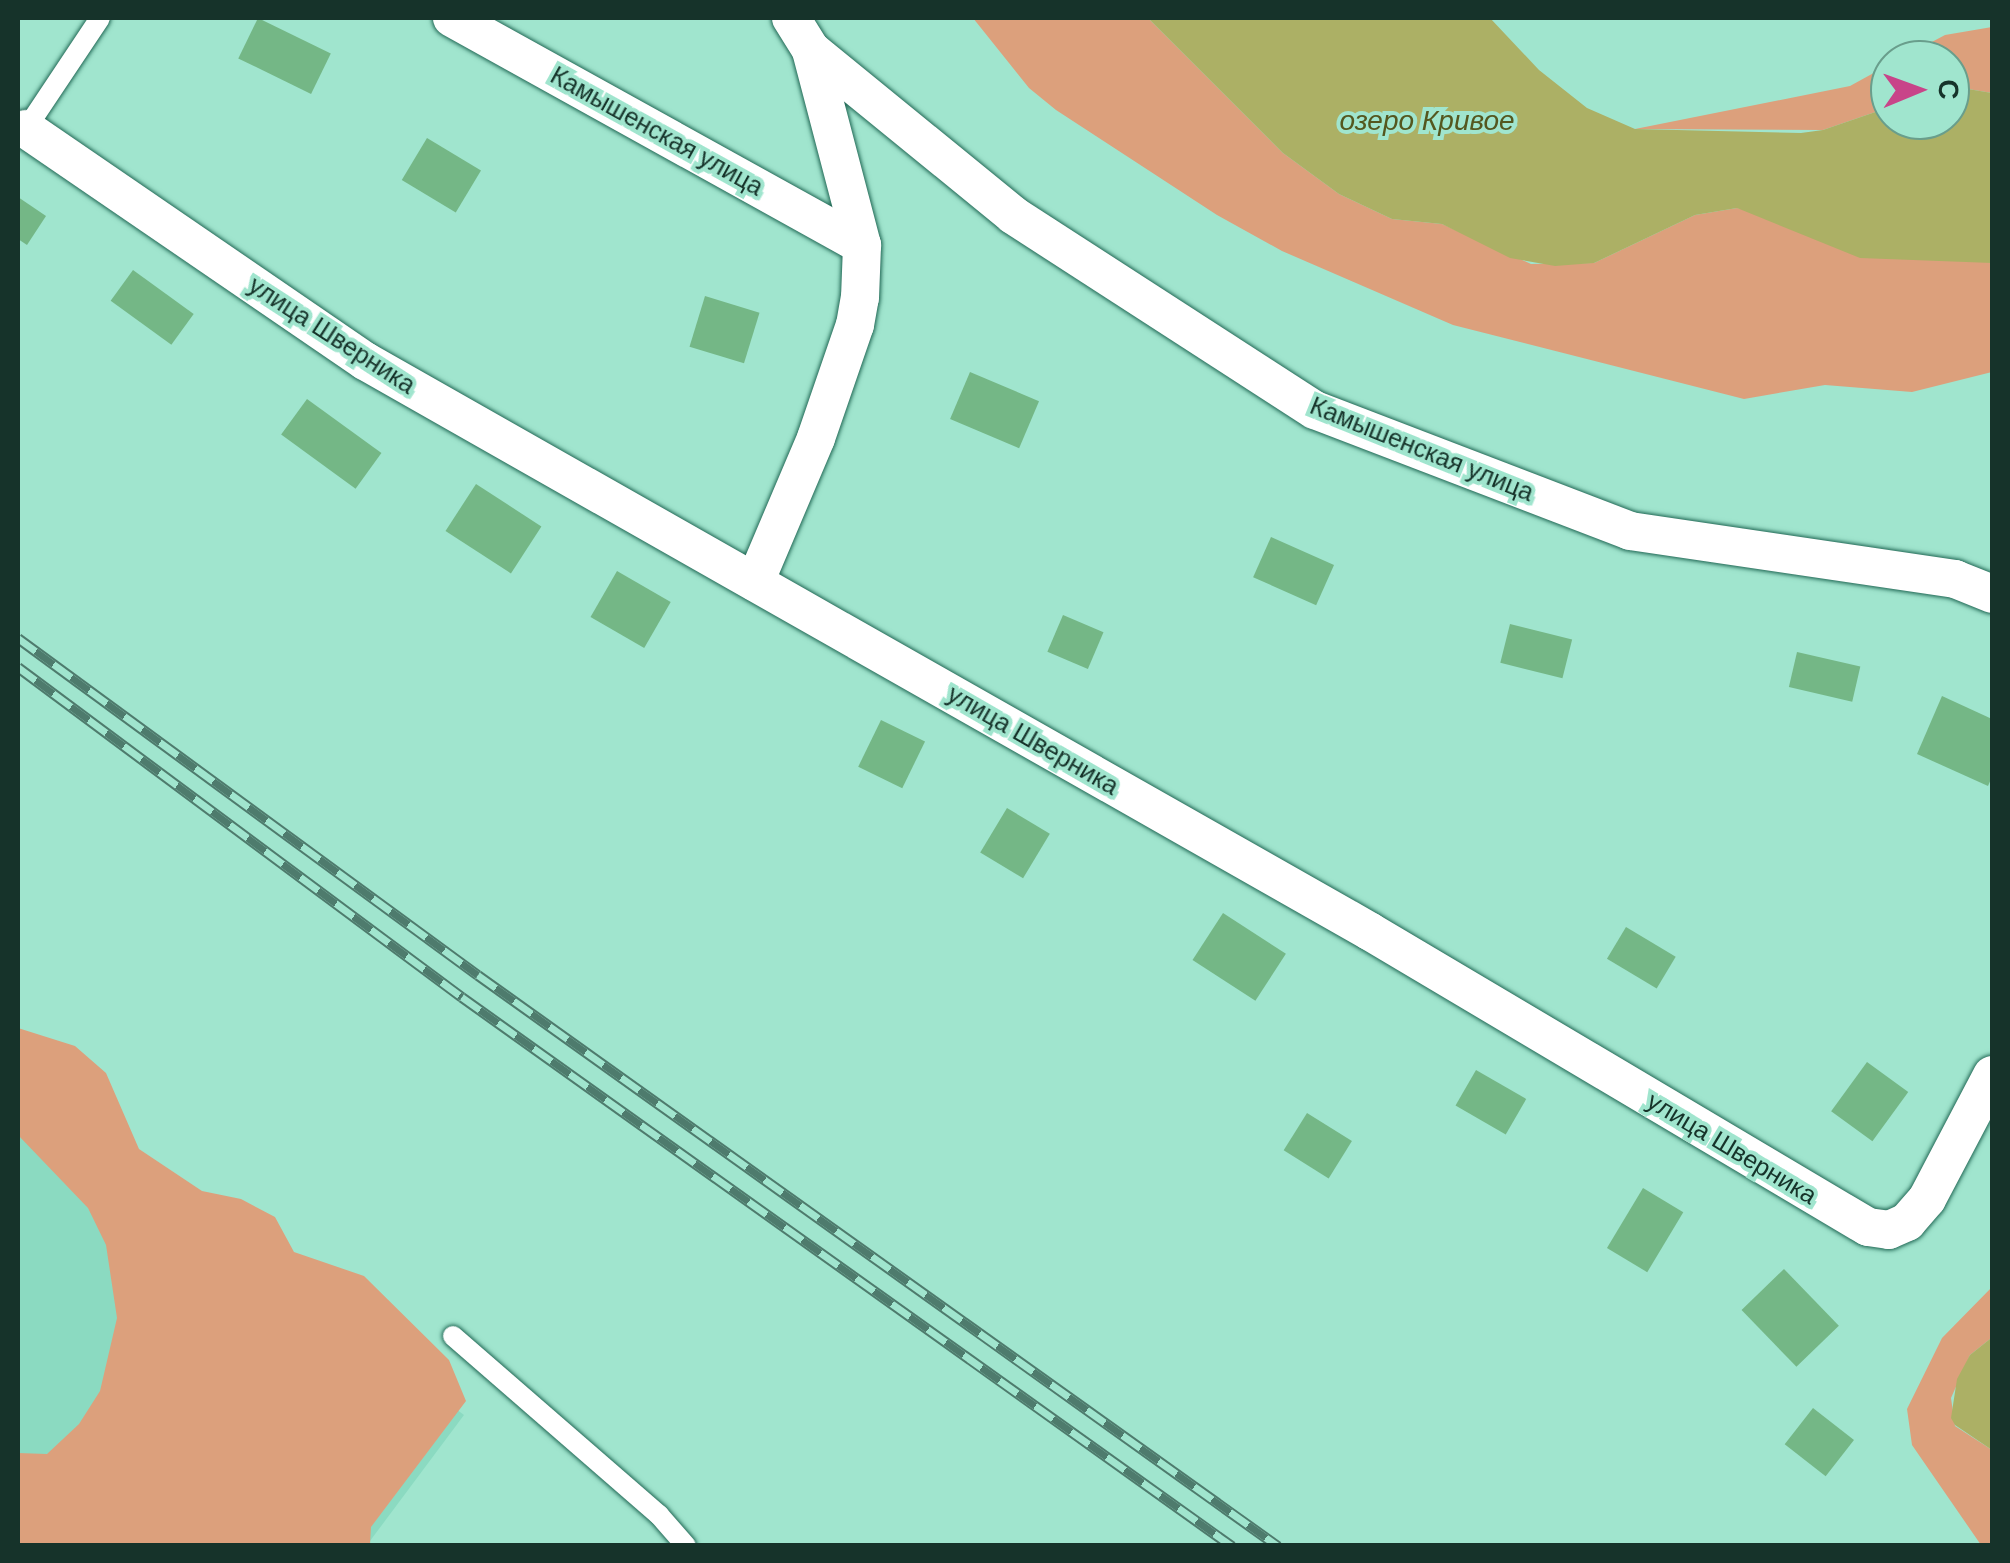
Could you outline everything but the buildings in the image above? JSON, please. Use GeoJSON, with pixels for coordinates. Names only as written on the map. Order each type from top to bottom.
{"type":"FeatureCollection","features":[{"type":"Feature","properties":{"kind":"street","name":"Камышенская улица"},"geometry":{"type":"LineString","coordinates":[[452,18],[862,245]]}},
{"type":"Feature","properties":{"kind":"street","name":"Камышенская улица"},"geometry":{"type":"LineString","coordinates":[[791,18],[811,50],[1013,215],[1315,410],[1630,531],[1955,579],[1992,594]]}},
{"type":"Feature","properties":{"kind":"street"},"geometry":{"type":"LineString","coordinates":[[755,582],[816,438],[855,326],[862,245],[811,50]]}},
{"type":"Feature","properties":{"kind":"street","name":"улица Шверника"},"geometry":{"type":"LineString","coordinates":[[22,128],[365,361],[1370,930],[1868,1227],[1889,1230],[1907,1222],[1927,1199],[1992,1075]]}},
{"type":"Feature","properties":{"kind":"lane"},"geometry":{"type":"LineString","coordinates":[[22,128],[100,18]]}},
{"type":"Feature","properties":{"kind":"lane"},"geometry":{"type":"LineString","coordinates":[[453,1336],[659,1514],[686,1546]]}},
{"type":"Feature","properties":{"kind":"shaded area"},"geometry":{"type":"Polygon","coordinates":[[[973,18],[1148,18],[1283,153],[1339,194],[1392,219],[1442,224],[1531,264],[1594,263],[1695,215],[1737,208],[1992,263],[1992,372],[1912,392],[1825,385],[1744,399],[1453,325],[1282,251],[1217,215],[1056,110],[1029,88],[973,18]]]}},
{"type":"Feature","properties":{"kind":"shaded area"},"geometry":{"type":"Polygon","coordinates":[[[1992,27],[1992,93],[1970,89],[1970,40],[1936,40],[1992,27]]]}},
{"type":"Feature","properties":{"kind":"shaded area"},"geometry":{"type":"Polygon","coordinates":[[[1870,75],[1870,114],[1823,130],[1635,129],[1850,86],[1870,75]]]}},
{"type":"Feature","properties":{"kind":"shaded area"},"geometry":{"type":"Polygon","coordinates":[[[18,1028],[75,1046],[106,1073],[139,1149],[202,1191],[241,1199],[275,1217],[294,1252],[364,1276],[449,1360],[466,1401],[371,1527],[370,1545],[18,1545],[18,1453],[47,1454],[79,1424],[100,1391],[117,1318],[106,1245],[88,1208],[18,1135],[18,1028]]]}},
{"type":"Feature","properties":{"kind":"shaded area"},"geometry":{"type":"Polygon","coordinates":[[[18,1078],[464,1415],[367,1545],[18,1545],[18,1078]]]}},
{"type":"Feature","properties":{"kind":"shaded area"},"geometry":{"type":"Polygon","coordinates":[[[1992,1287],[1990,1339],[1970,1355],[1951,1398],[1955,1426],[1992,1450],[1992,1545],[1981,1545],[1912,1445],[1907,1409],[1942,1338],[1992,1287]]]}},
{"type":"Feature","properties":{"kind":"water","name":"озеро Кривое"},"geometry":{"type":"Polygon","coordinates":[[[1148,18],[1490,18],[1539,70],[1587,108],[1635,129],[1801,133],[1870,114],[1870,140],[1970,140],[1970,89],[1992,93],[1992,263],[1860,258],[1737,208],[1695,215],[1594,263],[1555,266],[1510,258],[1442,224],[1392,219],[1339,194],[1283,153],[1148,18]]]}},
{"type":"Feature","properties":{"kind":"water"},"geometry":{"type":"Polygon","coordinates":[[[1992,1330],[1992,1450],[1955,1425],[1951,1418],[1957,1379],[1970,1355],[1990,1339],[1992,1330]]]}},
{"type":"Feature","properties":{"kind":"railway"},"geometry":{"type":"LineString","coordinates":[[18,638],[478,975],[1278,1546]]}},
{"type":"Feature","properties":{"kind":"railway"},"geometry":{"type":"LineString","coordinates":[[18,667],[462,997],[1232,1546]]}}]}
